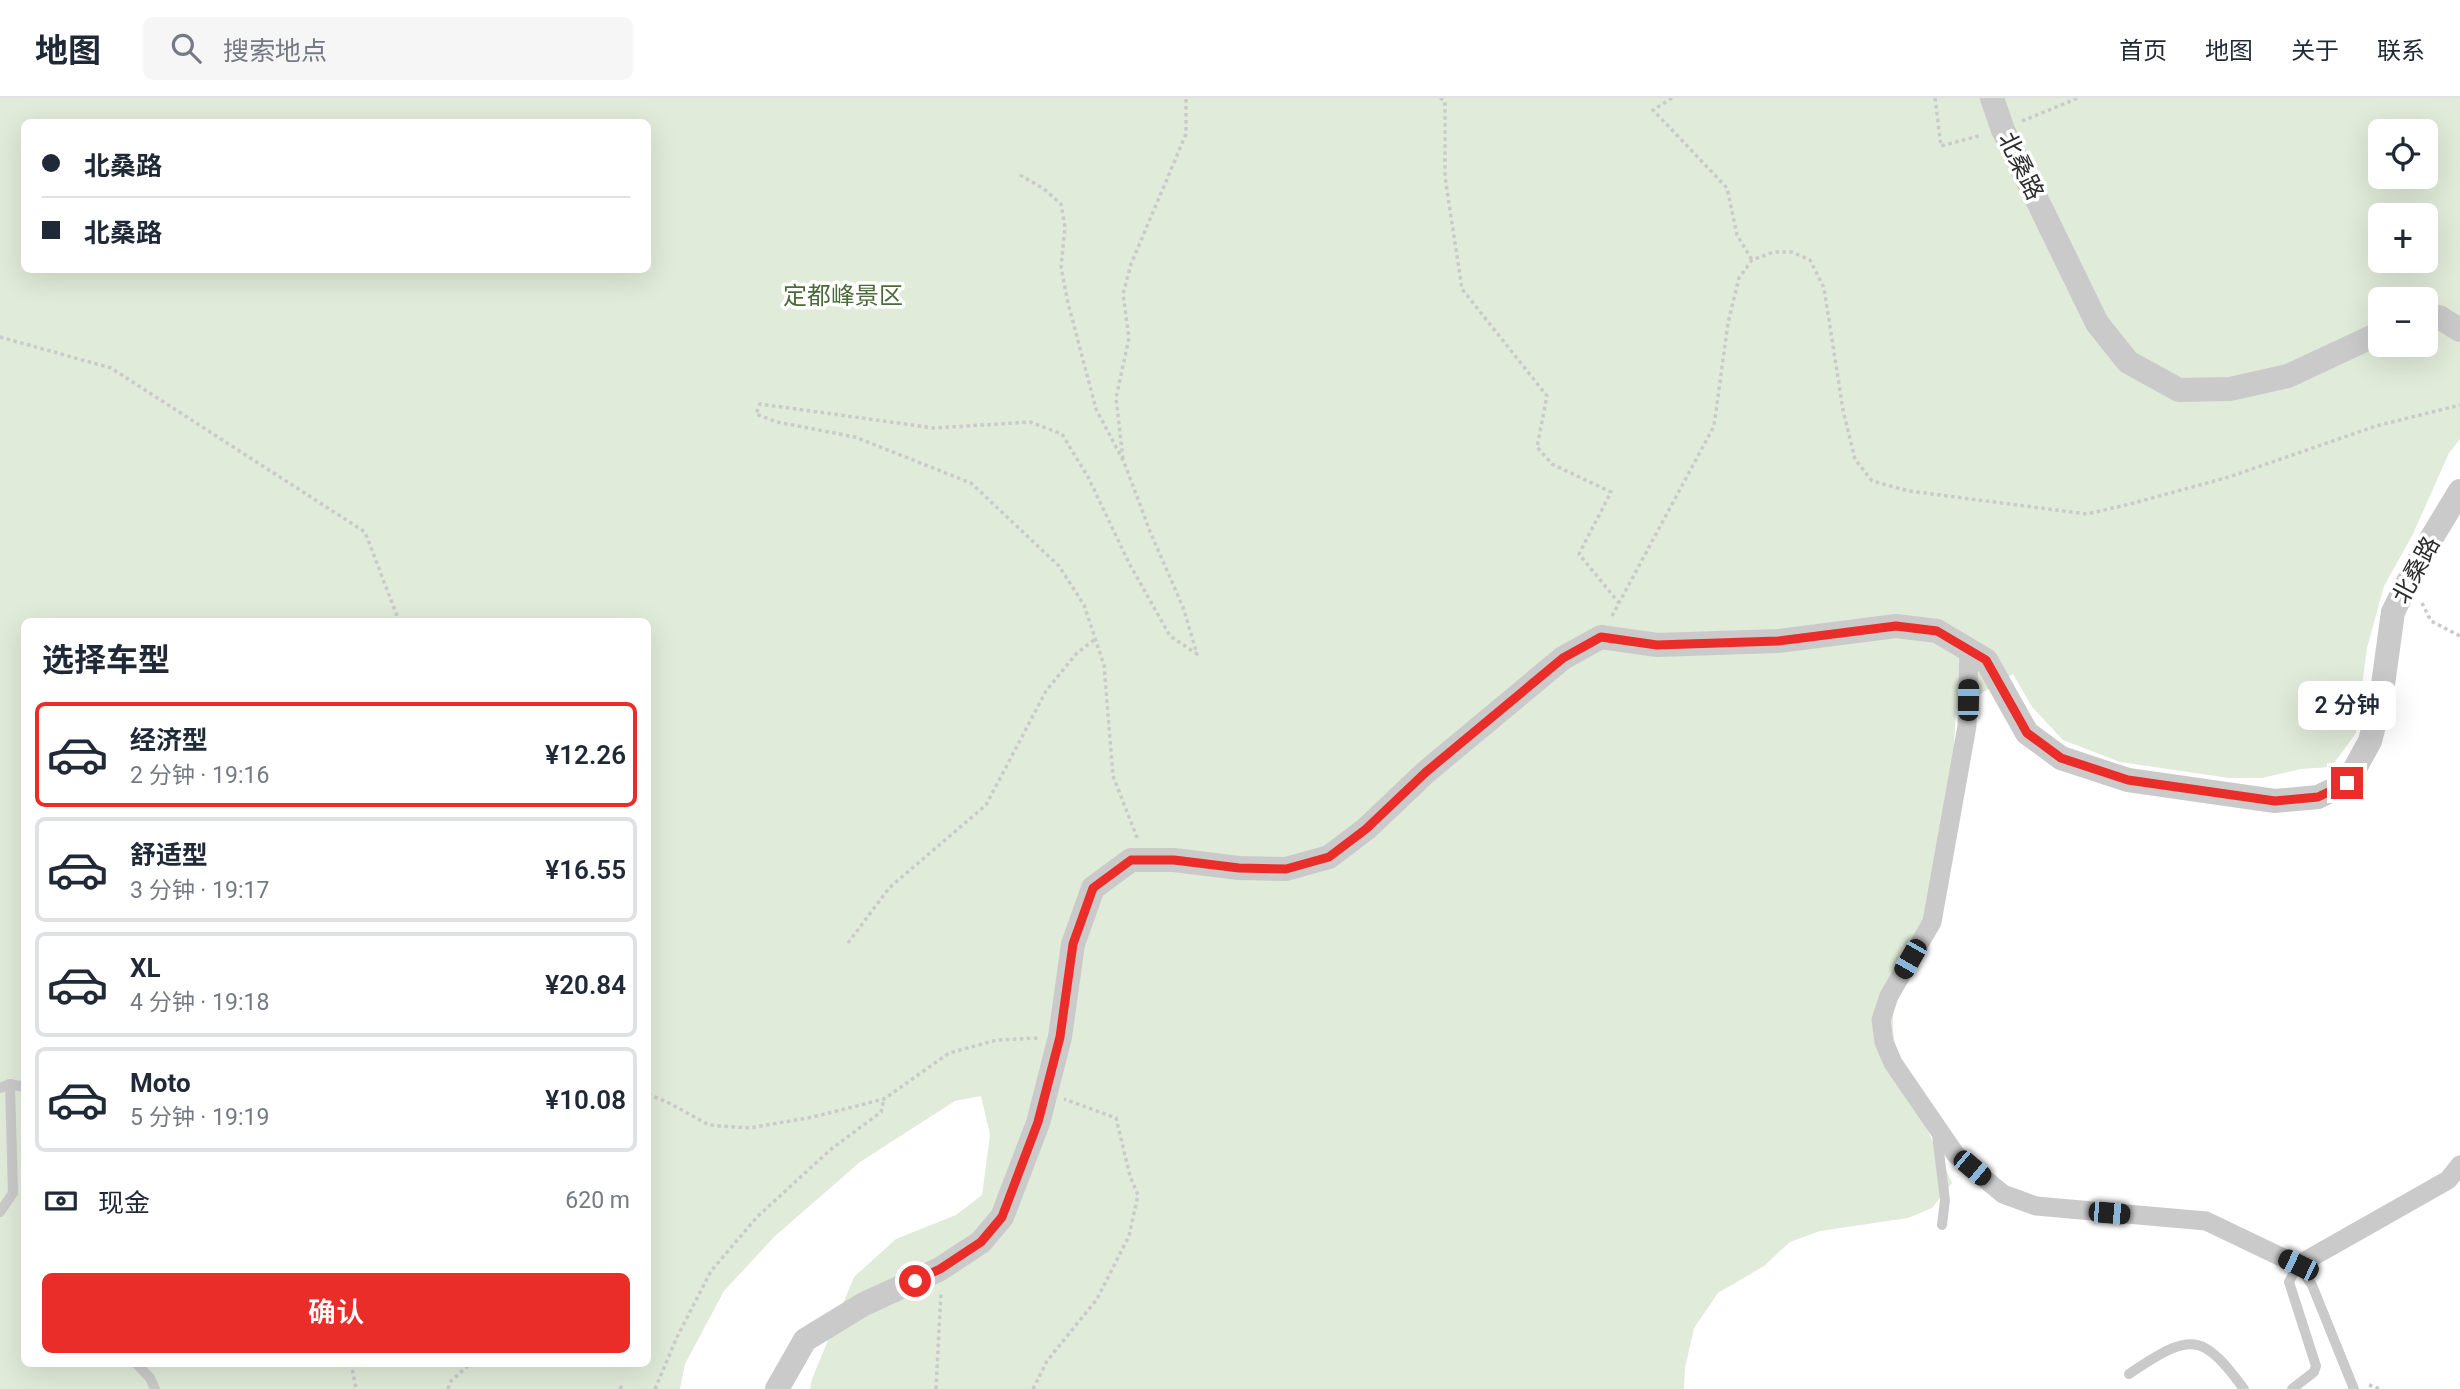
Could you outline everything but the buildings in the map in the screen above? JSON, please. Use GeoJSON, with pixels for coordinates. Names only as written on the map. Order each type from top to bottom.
{"type":"FeatureCollection","features":[{"type":"Feature","properties":{"kind":"street","name":"北桑路"},"geometry":{"type":"LineString","coordinates":[[1992,98],[2003,130],[2097,323],[2128,362],[2179,390],[2230,390],[2288,376],[2368,338]]}},
{"type":"Feature","properties":{"kind":"street"},"geometry":{"type":"LineString","coordinates":[[2438,317],[2460,330]]}},
{"type":"Feature","properties":{"kind":"street","name":"北桑路"},"geometry":{"type":"LineString","coordinates":[[1601,637],[1657,645],[1778,641],[1896,626],[1937,631],[1986,660],[2027,733],[2061,758],[2128,780],[2275,801],[2318,797],[2347,783],[2370,741],[2381,699],[2393,612],[2460,491]]}},
{"type":"Feature","properties":{"kind":"street"},"geometry":{"type":"LineString","coordinates":[[777,1389],[805,1340],[864,1304],[940,1269],[981,1242],[1002,1217],[1038,1122],[1060,1037],[1073,944],[1093,888],[1131,860],[1174,860],[1239,868],[1286,869],[1329,857],[1366,829],[1426,772],[1563,658],[1601,637]]}},
{"type":"Feature","properties":{"kind":"street"},"geometry":{"type":"LineString","coordinates":[[1969,650],[1967,726],[1932,922],[1889,996],[1881,1020],[1884,1042],[1894,1063],[1956,1155],[2003,1194],[2036,1206],[2206,1221],[2298,1265],[2448,1180],[2460,1165]]}},
{"type":"Feature","properties":{"kind":"lane"},"geometry":{"type":"LineString","coordinates":[[0,1212],[13,1193],[5,1086]]}},
{"type":"Feature","properties":{"kind":"lane"},"geometry":{"type":"LineString","coordinates":[[1935,1124],[1945,1200],[1942,1225]]}},
{"type":"Feature","properties":{"kind":"lane"},"geometry":{"type":"LineString","coordinates":[[2292,1389],[2314,1372],[2316,1366],[2290,1282],[2298,1265],[2312,1285],[2354,1389]]}},
{"type":"Feature","properties":{"kind":"lane"},"geometry":{"type":"LineString","coordinates":[[2129,1374],[2161,1353],[2181,1345],[2204,1346],[2223,1363],[2244,1389]]}},
{"type":"Feature","properties":{"kind":"lane"},"geometry":{"type":"LineString","coordinates":[[140,1367],[150,1378],[155,1389]]}},
{"type":"Feature","properties":{"kind":"path"},"geometry":{"type":"LineString","coordinates":[[1124,462],[1116,398],[1129,338],[1123,294],[1131,264],[1186,134],[1186,98]]}},
{"type":"Feature","properties":{"kind":"path"},"geometry":{"type":"LineString","coordinates":[[1440,98],[1445,101],[1445,177],[1462,289],[1547,396],[1537,447],[1552,464],[1611,492],[1579,554],[1619,603]]}},
{"type":"Feature","properties":{"kind":"path"},"geometry":{"type":"LineString","coordinates":[[1672,98],[1653,110],[1727,188],[1737,236],[1752,260]]}},
{"type":"Feature","properties":{"kind":"path"},"geometry":{"type":"LineString","coordinates":[[1935,98],[1941,146],[2003,130],[2078,98]]}},
{"type":"Feature","properties":{"kind":"path"},"geometry":{"type":"LineString","coordinates":[[1020,175],[1044,189],[1061,204],[1065,227],[1061,267],[1096,409],[1124,462],[1151,534],[1183,607],[1197,654],[1170,636],[1129,563],[1088,477],[1062,434],[1030,422],[934,428],[760,404],[756,414],[777,422],[855,437],[971,483],[1059,566],[1084,604],[1104,665],[1112,776],[1140,845],[1131,860]]}},
{"type":"Feature","properties":{"kind":"path"},"geometry":{"type":"LineString","coordinates":[[1601,637],[1714,426],[1728,323],[1739,278],[1752,260],[1774,252],[1792,252],[1810,260],[1824,288],[1843,410],[1855,459],[1872,481],[1909,491],[2087,514],[2229,477],[2376,426],[2460,405]]}},
{"type":"Feature","properties":{"kind":"path"},"geometry":{"type":"LineString","coordinates":[[0,337],[111,368],[365,533],[398,618]]}},
{"type":"Feature","properties":{"kind":"path"},"geometry":{"type":"LineString","coordinates":[[2410,579],[2431,621],[2460,636]]}},
{"type":"Feature","properties":{"kind":"path"},"geometry":{"type":"LineString","coordinates":[[848,943],[889,888],[986,805],[1046,691],[1076,654],[1095,639]]}},
{"type":"Feature","properties":{"kind":"path"},"geometry":{"type":"LineString","coordinates":[[651,1095],[709,1125],[749,1129],[813,1117],[884,1099],[949,1052],[998,1040],[1060,1037]]}},
{"type":"Feature","properties":{"kind":"path"},"geometry":{"type":"LineString","coordinates":[[1033,1389],[1046,1361],[1097,1299],[1129,1236],[1138,1195],[1130,1176],[1116,1118],[1046,1092]]}},
{"type":"Feature","properties":{"kind":"path"},"geometry":{"type":"LineString","coordinates":[[655,1389],[677,1337],[711,1271],[757,1217],[830,1150],[881,1112],[884,1099]]}},
{"type":"Feature","properties":{"kind":"path"},"geometry":{"type":"LineString","coordinates":[[936,1389],[942,1306],[940,1269]]}},
{"type":"Feature","properties":{"kind":"path"},"geometry":{"type":"LineString","coordinates":[[352,1367],[356,1389]]}},
{"type":"Feature","properties":{"kind":"path"},"geometry":{"type":"LineString","coordinates":[[448,1389],[451,1381],[467,1367]]}},
{"type":"Feature","properties":{"kind":"green space","name":"定都峰景区"},"geometry":{"type":"Polygon","coordinates":[[[0,98],[2460,98],[2460,439],[2449,453],[2412,536],[2384,586],[2367,648],[2356,733],[2331,767],[2301,769],[2262,778],[2229,778],[2120,762],[2063,740],[2032,707],[2013,674],[1956,709],[1936,909],[1893,992],[1893,1032],[1899,1069],[1952,1183],[1932,1208],[1908,1218],[1820,1231],[1790,1242],[1764,1266],[1718,1293],[1694,1328],[1685,1368],[1684,1389],[810,1389],[854,1277],[896,1239],[956,1215],[982,1195],[990,1135],[981,1096],[955,1101],[860,1162],[775,1236],[724,1291],[685,1364],[680,1389],[0,1389],[0,98]]]}},
{"type":"Feature","properties":{"kind":"route"},"geometry":{"type":"LineString","coordinates":[[915,1281],[940,1269],[981,1242],[1002,1217],[1038,1122],[1060,1037],[1073,944],[1093,888],[1131,860],[1174,860],[1239,868],[1286,869],[1329,857],[1366,829],[1426,772],[1563,658],[1601,637],[1657,645],[1778,641],[1896,626],[1937,631],[1986,660],[2027,733],[2061,758],[2128,780],[2275,801],[2318,797],[2347,783]]}}]}
